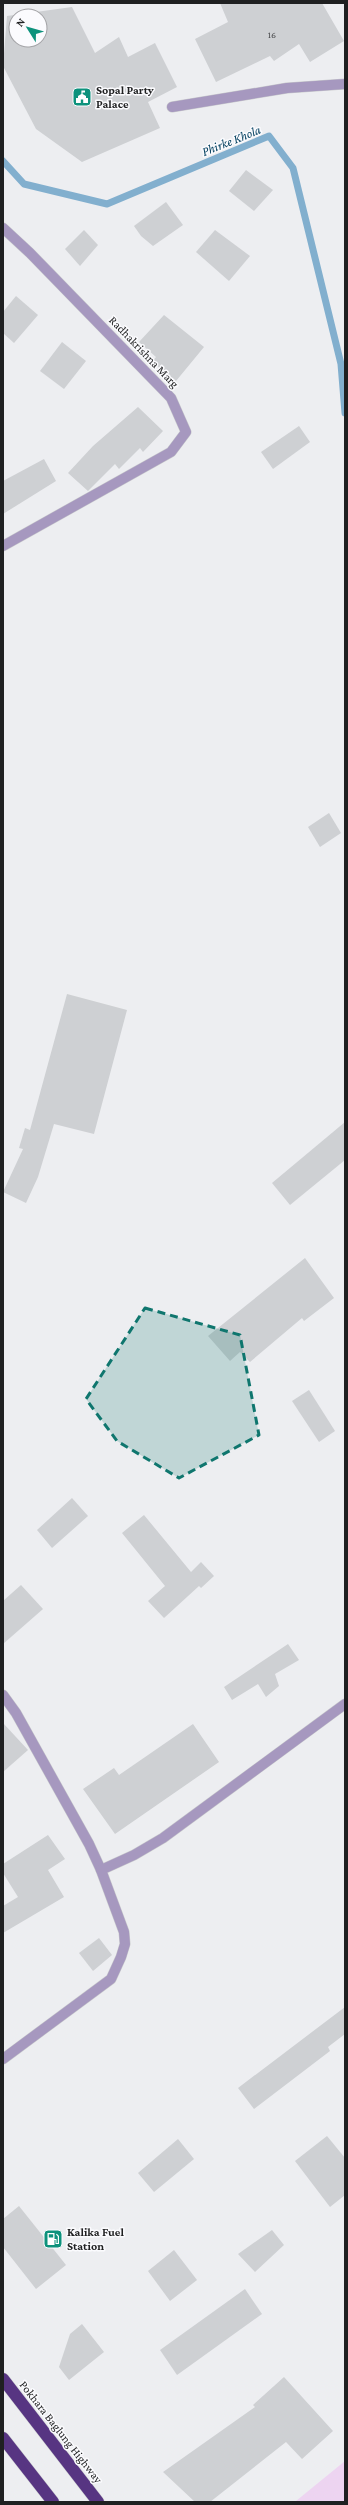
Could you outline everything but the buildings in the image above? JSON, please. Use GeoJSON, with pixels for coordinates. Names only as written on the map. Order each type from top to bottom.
{"type":"FeatureCollection","features":[{"type":"Feature","properties":{"kind":"highway","name":"Pokhara Baglung Highway"},"geometry":{"type":"LineString","coordinates":[[3,2379],[98,2502]]}},
{"type":"Feature","properties":{"kind":"highway"},"geometry":{"type":"LineString","coordinates":[[3,2438],[53,2502]]}},
{"type":"Feature","properties":{"kind":"street"},"geometry":{"type":"LineString","coordinates":[[172,107],[287,88],[345,84]]}},
{"type":"Feature","properties":{"kind":"street","name":"Radhakrishna Marg"},"geometry":{"type":"LineString","coordinates":[[3,546],[171,452],[186,432],[172,398],[30,253],[4,231]]}},
{"type":"Feature","properties":{"kind":"street"},"geometry":{"type":"LineString","coordinates":[[3,1695],[16,1712],[90,1844],[102,1870],[124,1932],[125,1944],[111,1979],[3,2059]]}},
{"type":"Feature","properties":{"kind":"street"},"geometry":{"type":"LineString","coordinates":[[102,1870],[134,1855],[163,1838],[345,1704]]}},
{"type":"Feature","properties":{"kind":"highlighted area"},"geometry":{"type":"Polygon","coordinates":[[[145,1308],[240,1335],[259,1435],[179,1478],[117,1441],[86,1399],[145,1308]]]}},
{"type":"Feature","properties":{"kind":"shaded area"},"geometry":{"type":"Polygon","coordinates":[[[345,2461],[345,2502],[296,2502],[296,2501],[345,2461]]]}},
{"type":"Feature","properties":{"kind":"waterway","name":"Phirke Khola"},"geometry":{"type":"LineString","coordinates":[[3,161],[24,184],[107,204],[269,136],[293,168],[341,364],[345,413]]}},
{"type":"Feature","properties":{"kind":"place","name":"Sopal Party Palace"},"geometry":{"type":"Point","coordinates":[82,97]}},
{"type":"Feature","properties":{"kind":"place","name":"Kalika Fuel Station"},"geometry":{"type":"Point","coordinates":[53,2239]}}]}
